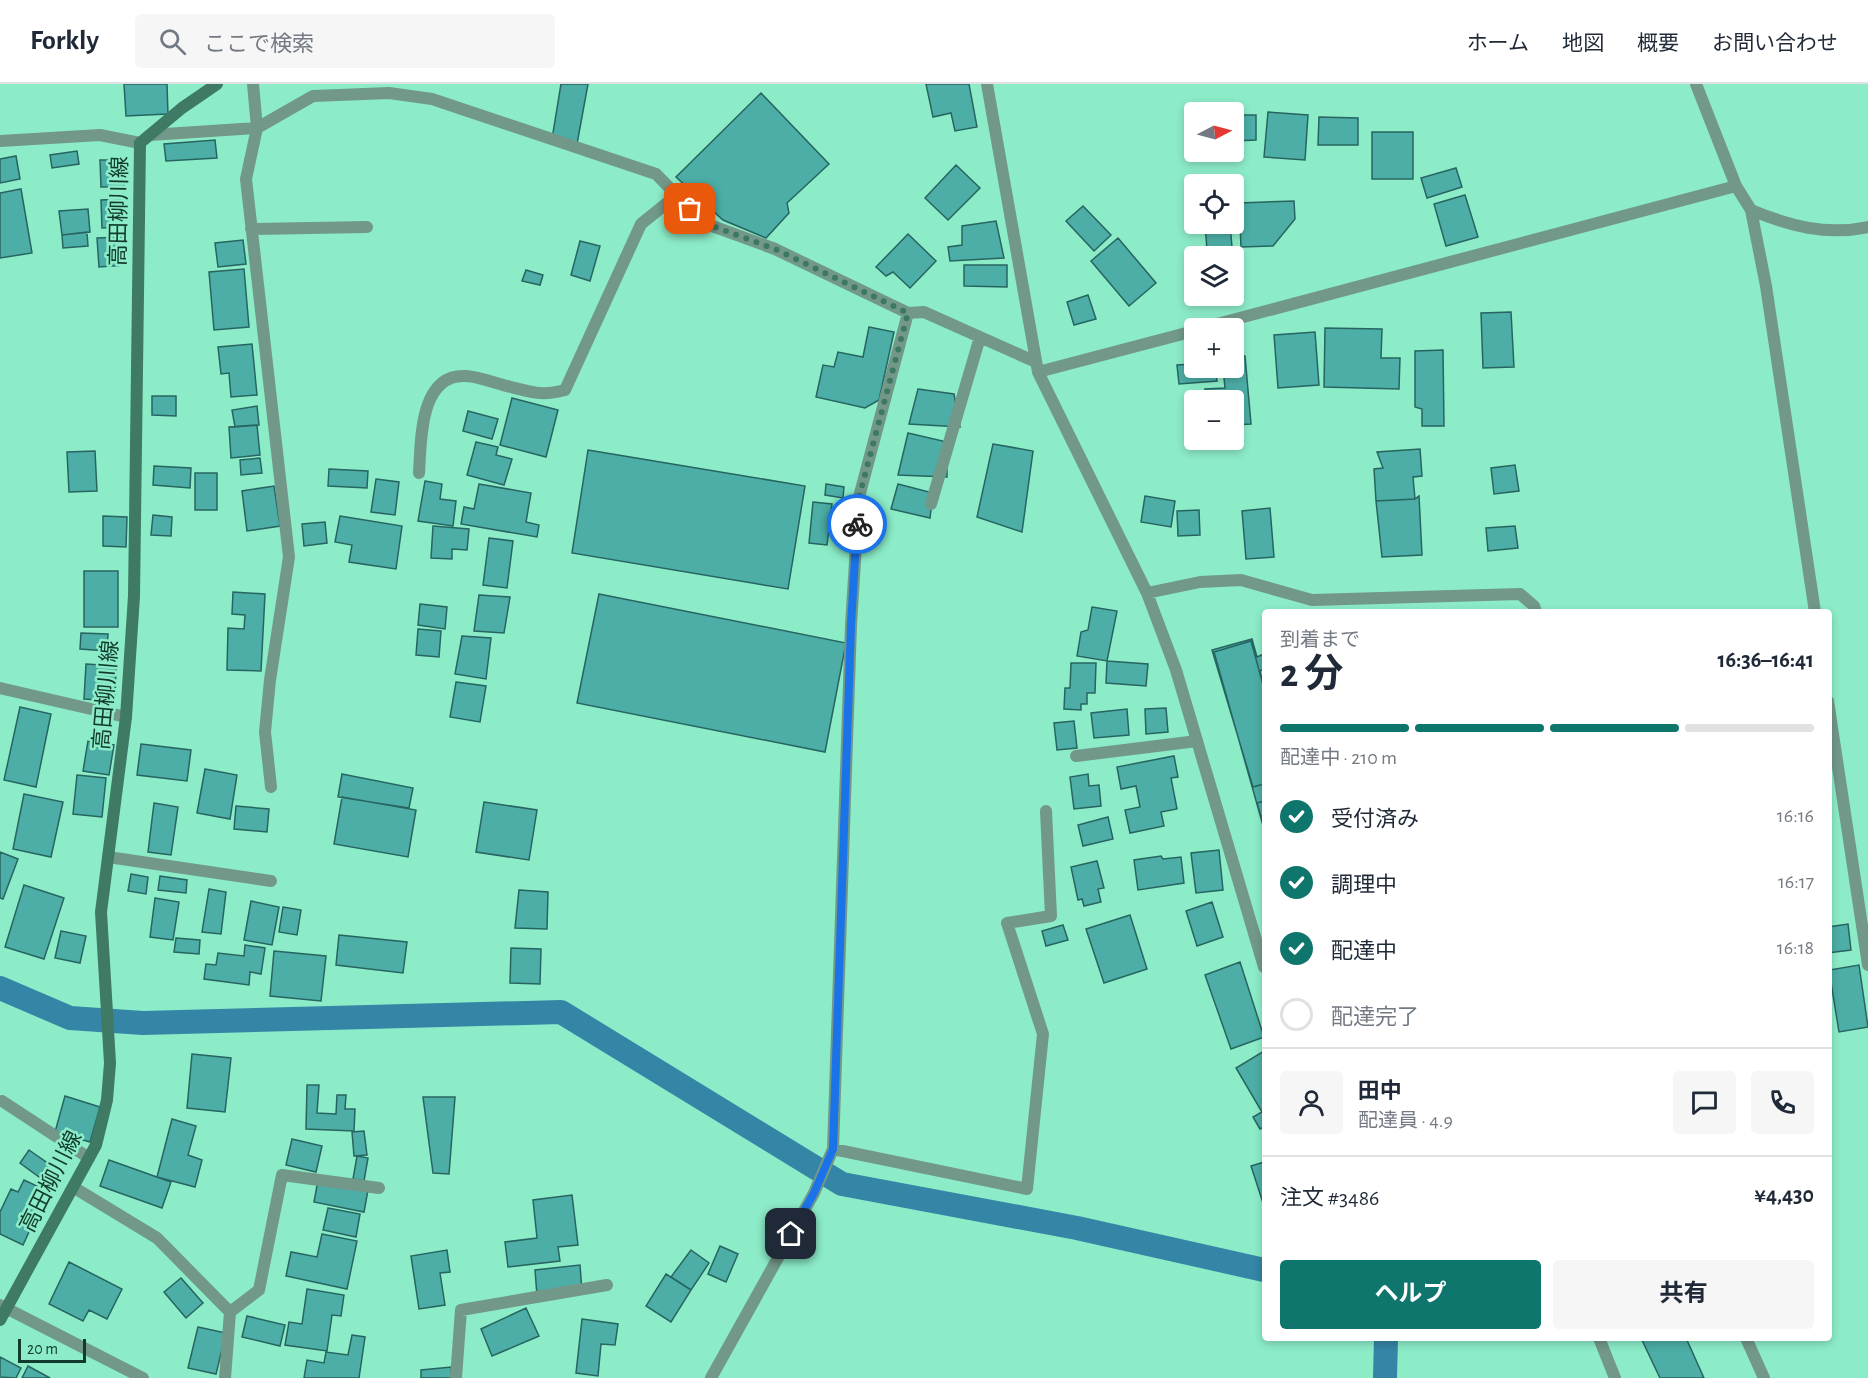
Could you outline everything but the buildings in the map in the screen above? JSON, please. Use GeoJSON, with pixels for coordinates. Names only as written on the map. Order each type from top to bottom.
{"type":"FeatureCollection","features":[{"type":"Feature","properties":{"kind":"main road","name":"高田柳川線"},"geometry":{"type":"LineString","coordinates":[[0,1320],[3,1307],[96,1145],[107,1100],[110,1063],[102,912],[126,717],[134,596],[145,139],[182,108],[217,84]]}},
{"type":"Feature","properties":{"kind":"street"},"geometry":{"type":"LineString","coordinates":[[253,84],[257,128],[246,179],[289,557],[267,711],[266,732],[271,786]]}},
{"type":"Feature","properties":{"kind":"street"},"geometry":{"type":"LineString","coordinates":[[987,84],[1037,367],[1147,593],[1176,670],[1262,960]]}},
{"type":"Feature","properties":{"kind":"street"},"geometry":{"type":"LineString","coordinates":[[1696,84],[1736,186],[1751,210],[1766,286],[1815,609]]}},
{"type":"Feature","properties":{"kind":"street"},"geometry":{"type":"LineString","coordinates":[[0,141],[100,135],[145,139],[257,128],[313,96],[389,93],[432,99],[656,174],[704,223],[775,249],[908,313],[924,312],[980,337],[1037,367],[1184,333]]}},
{"type":"Feature","properties":{"kind":"street"},"geometry":{"type":"LineString","coordinates":[[1240,318],[1736,186]]}},
{"type":"Feature","properties":{"kind":"street"},"geometry":{"type":"LineString","coordinates":[[418,473],[422,424],[431,397],[446,380],[465,376],[545,396],[566,390],[641,224],[677,195]]}},
{"type":"Feature","properties":{"kind":"street"},"geometry":{"type":"LineString","coordinates":[[1751,210],[1790,226],[1824,231],[1868,227]]}},
{"type":"Feature","properties":{"kind":"street"},"geometry":{"type":"LineString","coordinates":[[251,229],[367,227]]}},
{"type":"Feature","properties":{"kind":"street"},"geometry":{"type":"LineString","coordinates":[[711,1378],[814,1193],[833,1149],[851,625],[859,497],[908,313]]}},
{"type":"Feature","properties":{"kind":"street"},"geometry":{"type":"LineString","coordinates":[[931,504],[980,337]]}},
{"type":"Feature","properties":{"kind":"street"},"geometry":{"type":"LineString","coordinates":[[1147,593],[1200,582],[1241,580],[1312,600],[1520,594],[1535,609]]}},
{"type":"Feature","properties":{"kind":"street"},"geometry":{"type":"LineString","coordinates":[[0,688],[126,717]]}},
{"type":"Feature","properties":{"kind":"street"},"geometry":{"type":"LineString","coordinates":[[1832,726],[1866,934],[1868,965]]}},
{"type":"Feature","properties":{"kind":"street"},"geometry":{"type":"LineString","coordinates":[[1076,756],[1197,741]]}},
{"type":"Feature","properties":{"kind":"street"},"geometry":{"type":"LineString","coordinates":[[833,1149],[1027,1189],[1043,1034],[1007,923],[1051,916],[1046,811]]}},
{"type":"Feature","properties":{"kind":"street"},"geometry":{"type":"LineString","coordinates":[[108,857],[271,881]]}},
{"type":"Feature","properties":{"kind":"street"},"geometry":{"type":"LineString","coordinates":[[2,1101],[89,1158]]}},
{"type":"Feature","properties":{"kind":"street"},"geometry":{"type":"LineString","coordinates":[[225,1378],[230,1312],[259,1290],[282,1175],[379,1188]]}},
{"type":"Feature","properties":{"kind":"street"},"geometry":{"type":"LineString","coordinates":[[73,1187],[157,1238],[230,1312]]}},
{"type":"Feature","properties":{"kind":"street"},"geometry":{"type":"LineString","coordinates":[[456,1378],[461,1310],[607,1285]]}},
{"type":"Feature","properties":{"kind":"street"},"geometry":{"type":"LineString","coordinates":[[3,1307],[143,1378]]}},
{"type":"Feature","properties":{"kind":"street"},"geometry":{"type":"LineString","coordinates":[[1600,1341],[1615,1378]]}},
{"type":"Feature","properties":{"kind":"street"},"geometry":{"type":"LineString","coordinates":[[1747,1341],[1764,1378]]}},
{"type":"Feature","properties":{"kind":"waterway"},"geometry":{"type":"LineString","coordinates":[[0,988],[70,1018],[143,1023],[561,1012],[842,1184],[1077,1228],[1262,1270]]}},
{"type":"Feature","properties":{"kind":"waterway"},"geometry":{"type":"LineString","coordinates":[[1385,1378],[1386,1341]]}},
{"type":"Feature","properties":{"kind":"way so far"},"geometry":{"type":"LineString","coordinates":[[690,209],[704,223],[775,249],[908,313],[859,497],[857,524]]}},
{"type":"Feature","properties":{"kind":"route"},"geometry":{"type":"LineString","coordinates":[[791,1234],[814,1193],[833,1149],[851,625],[857,524]]}}]}
